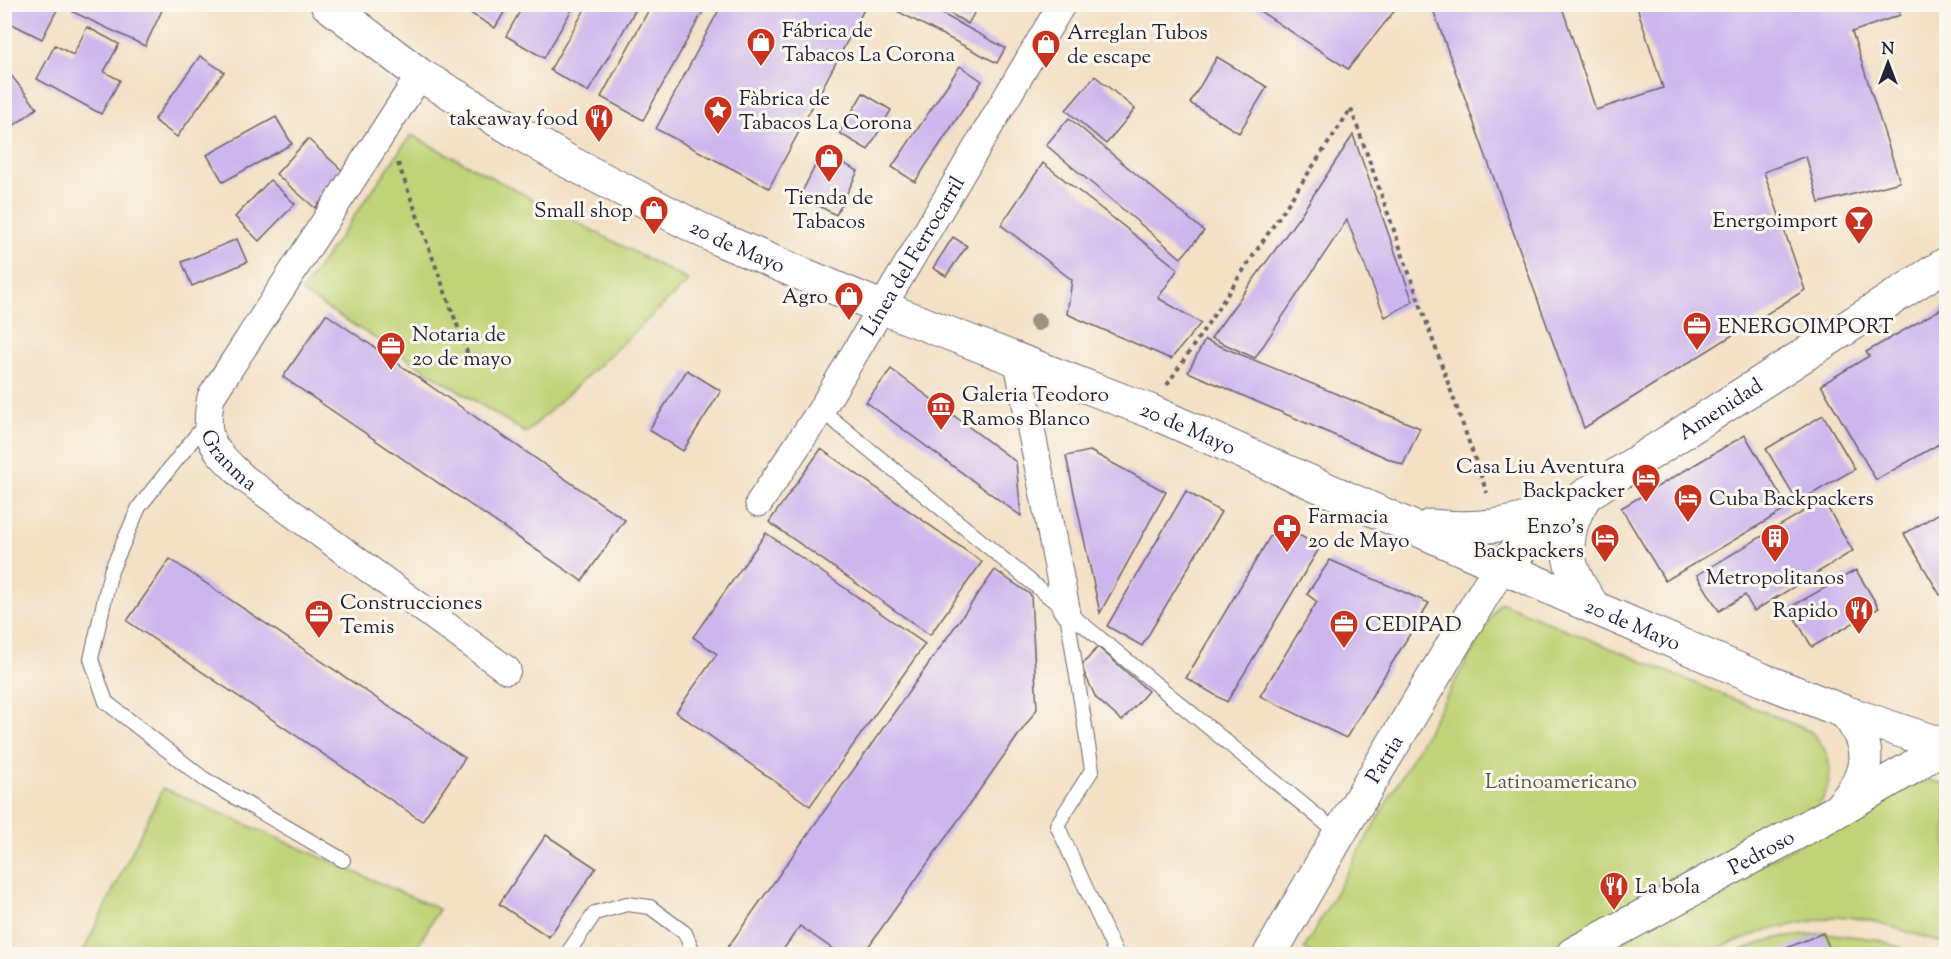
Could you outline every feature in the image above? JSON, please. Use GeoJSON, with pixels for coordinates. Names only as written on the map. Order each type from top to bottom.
{"type":"FeatureCollection","features":[{"type":"Feature","properties":{"kind":"main road","name":"20 de Mayo"},"geometry":{"type":"LineString","coordinates":[[327,4],[420,75],[569,162],[721,240],[883,308],[1150,411],[1594,608],[1845,712],[1946,746]]}},
{"type":"Feature","properties":{"kind":"main road","name":"Amenidad"},"geometry":{"type":"LineString","coordinates":[[1501,565],[1587,494],[1947,264]]}},
{"type":"Feature","properties":{"kind":"main road"},"geometry":{"type":"LineString","coordinates":[[1396,519],[1444,528],[1499,527],[1523,521],[1587,494]]}},
{"type":"Feature","properties":{"kind":"main road"},"geometry":{"type":"LineString","coordinates":[[1587,494],[1572,520],[1568,546],[1571,570],[1582,593],[1594,608]]}},
{"type":"Feature","properties":{"kind":"main road","name":"Patria"},"geometry":{"type":"LineString","coordinates":[[1270,954],[1339,834],[1501,565]]}},
{"type":"Feature","properties":{"kind":"main road"},"geometry":{"type":"LineString","coordinates":[[1835,812],[1860,784],[1865,758],[1861,736],[1845,712]]}},
{"type":"Feature","properties":{"kind":"main road","name":"Pedroso"},"geometry":{"type":"LineString","coordinates":[[1573,954],[1835,812],[1946,746]]}},
{"type":"Feature","properties":{"kind":"street","name":"Línea del Ferrocarril"},"geometry":{"type":"LineString","coordinates":[[759,503],[821,410],[883,308],[1062,4]]}},
{"type":"Feature","properties":{"kind":"street","name":"Granma"},"geometry":{"type":"LineString","coordinates":[[420,75],[211,397],[206,423],[214,448],[244,478],[507,670]]}},
{"type":"Feature","properties":{"kind":"street"},"geometry":{"type":"LineString","coordinates":[[1017,358],[1066,608]]}},
{"type":"Feature","properties":{"kind":"lane"},"geometry":{"type":"LineString","coordinates":[[821,410],[1066,608],[1339,834]]}},
{"type":"Feature","properties":{"kind":"lane"},"geometry":{"type":"LineString","coordinates":[[206,423],[139,507],[111,571],[91,659],[106,702],[204,779],[344,860]]}},
{"type":"Feature","properties":{"kind":"lane"},"geometry":{"type":"LineString","coordinates":[[1066,608],[1092,770],[1057,825],[1116,954]]}},
{"type":"Feature","properties":{"kind":"lane"},"geometry":{"type":"LineString","coordinates":[[567,954],[595,913],[627,904],[650,907],[685,933],[694,954]]}},
{"type":"Feature","properties":{"kind":"path"},"geometry":{"type":"LineString","coordinates":[[1150,411],[1351,109],[1499,527]]}},
{"type":"Feature","properties":{"kind":"path"},"geometry":{"type":"LineString","coordinates":[[386,128],[471,363]]}},
{"type":"Feature","properties":{"kind":"green space"},"geometry":{"type":"Polygon","coordinates":[[[411,135],[689,281],[526,433],[301,292],[411,135]]]}},
{"type":"Feature","properties":{"kind":"green space","name":"Latinoamericano"},"geometry":{"type":"Polygon","coordinates":[[[1500,602],[1810,731],[1824,748],[1830,766],[1828,785],[1819,805],[1538,954],[1314,954],[1304,949],[1500,602]]]}},
{"type":"Feature","properties":{"kind":"green space"},"geometry":{"type":"Polygon","coordinates":[[[1930,780],[1946,785],[1946,944],[1870,920],[1838,916],[1767,930],[1701,954],[1589,954],[1917,782],[1930,780]]]}},
{"type":"Feature","properties":{"kind":"green space"},"geometry":{"type":"Polygon","coordinates":[[[163,788],[439,909],[413,954],[82,954],[163,788]]]}},
{"type":"Feature","properties":{"kind":"green space"},"geometry":{"type":"Polygon","coordinates":[[[1823,933],[1876,939],[1918,954],[1731,954],[1773,939],[1823,933]]]}},
{"type":"Feature","properties":{"kind":"building"},"geometry":{"type":"Polygon","coordinates":[[[4,4],[60,4],[42,39],[4,20],[4,4]]]}},
{"type":"Feature","properties":{"kind":"building"},"geometry":{"type":"Polygon","coordinates":[[[77,4],[165,4],[145,46],[73,12],[77,4]]]}},
{"type":"Feature","properties":{"kind":"building"},"geometry":{"type":"Polygon","coordinates":[[[455,4],[509,4],[495,28],[455,4]]]}},
{"type":"Feature","properties":{"kind":"building"},"geometry":{"type":"Polygon","coordinates":[[[524,4],[575,4],[544,58],[506,36],[524,4]]]}},
{"type":"Feature","properties":{"kind":"building"},"geometry":{"type":"Polygon","coordinates":[[[588,4],[639,4],[588,92],[550,70],[588,4]]]}},
{"type":"Feature","properties":{"kind":"building"},"geometry":{"type":"Polygon","coordinates":[[[652,4],[707,4],[643,120],[601,97],[652,4]]]}},
{"type":"Feature","properties":{"kind":"building","name":"Fábrica de Tabacos La Corona"},"geometry":{"type":"Polygon","coordinates":[[[722,4],[867,4],[769,188],[656,129],[722,4]]]}},
{"type":"Feature","properties":{"kind":"building"},"geometry":{"type":"Polygon","coordinates":[[[893,4],[924,4],[1005,48],[997,63],[891,8],[893,4]]]}},
{"type":"Feature","properties":{"kind":"building"},"geometry":{"type":"Polygon","coordinates":[[[934,4],[979,4],[968,24],[934,4]]]}},
{"type":"Feature","properties":{"kind":"building"},"geometry":{"type":"Polygon","coordinates":[[[1249,4],[1400,4],[1348,69],[1249,4]]]}},
{"type":"Feature","properties":{"kind":"building"},"geometry":{"type":"Polygon","coordinates":[[[1431,4],[1561,4],[1596,110],[1663,88],[1636,4],[1898,4],[1900,15],[1852,32],[1900,182],[1819,203],[1806,156],[1764,172],[1805,290],[1584,428],[1431,4]]]}},
{"type":"Feature","properties":{"kind":"building"},"geometry":{"type":"Polygon","coordinates":[[[87,27],[119,44],[104,72],[120,80],[101,114],[37,79],[55,45],[73,55],[87,27]]]}},
{"type":"Feature","properties":{"kind":"building"},"geometry":{"type":"Polygon","coordinates":[[[200,56],[224,72],[177,137],[154,120],[200,56]]]}},
{"type":"Feature","properties":{"kind":"building"},"geometry":{"type":"Polygon","coordinates":[[[1217,57],[1267,87],[1239,133],[1190,103],[1217,57]]]}},
{"type":"Feature","properties":{"kind":"building"},"geometry":{"type":"Polygon","coordinates":[[[960,66],[982,81],[915,182],[892,167],[960,66]]]}},
{"type":"Feature","properties":{"kind":"building"},"geometry":{"type":"Polygon","coordinates":[[[6,69],[37,108],[4,133],[4,71],[6,69]]]}},
{"type":"Feature","properties":{"kind":"building"},"geometry":{"type":"Polygon","coordinates":[[[1095,76],[1135,109],[1106,144],[1066,110],[1095,76]]]}},
{"type":"Feature","properties":{"kind":"building"},"geometry":{"type":"Polygon","coordinates":[[[863,93],[891,110],[868,150],[839,133],[863,93]]]}},
{"type":"Feature","properties":{"kind":"building"},"geometry":{"type":"Polygon","coordinates":[[[276,117],[292,144],[223,182],[207,155],[276,117]]]}},
{"type":"Feature","properties":{"kind":"building"},"geometry":{"type":"Polygon","coordinates":[[[1069,118],[1204,231],[1181,258],[1046,145],[1069,118]]]}},
{"type":"Feature","properties":{"kind":"building"},"geometry":{"type":"Polygon","coordinates":[[[1353,135],[1413,302],[1385,317],[1347,220],[1255,358],[1211,338],[1299,217],[1353,135]]]}},
{"type":"Feature","properties":{"kind":"building"},"geometry":{"type":"Polygon","coordinates":[[[308,139],[346,174],[315,208],[276,174],[308,139]]]}},
{"type":"Feature","properties":{"kind":"building","name":"Tienda de Tabacos"},"geometry":{"type":"Polygon","coordinates":[[[822,152],[858,171],[836,215],[800,196],[822,152]]]}},
{"type":"Feature","properties":{"kind":"building"},"geometry":{"type":"Polygon","coordinates":[[[1043,163],[1178,269],[1158,298],[1201,323],[1171,359],[1067,314],[1072,280],[1001,225],[1043,163]]]}},
{"type":"Feature","properties":{"kind":"building"},"geometry":{"type":"Polygon","coordinates":[[[270,180],[295,204],[259,241],[235,217],[270,180]]]}},
{"type":"Feature","properties":{"kind":"building"},"geometry":{"type":"Polygon","coordinates":[[[953,237],[967,246],[946,276],[933,268],[953,237]]]}},
{"type":"Feature","properties":{"kind":"building"},"geometry":{"type":"Polygon","coordinates":[[[237,239],[247,262],[192,286],[182,262],[237,239]]]}},
{"type":"Feature","properties":{"kind":"building"},"geometry":{"type":"Polygon","coordinates":[[[1946,306],[1946,440],[1876,480],[1821,385],[1869,356],[1866,352],[1946,306]]]}},
{"type":"Feature","properties":{"kind":"building"},"geometry":{"type":"Polygon","coordinates":[[[326,314],[625,520],[582,581],[283,377],[326,314]]]}},
{"type":"Feature","properties":{"kind":"building"},"geometry":{"type":"Polygon","coordinates":[[[1205,340],[1420,428],[1403,465],[1188,372],[1205,340]]]}},
{"type":"Feature","properties":{"kind":"building","name":"Galeria Teodoro Ramos Blanco"},"geometry":{"type":"Polygon","coordinates":[[[891,369],[1016,462],[1021,516],[866,402],[891,369]]]}},
{"type":"Feature","properties":{"kind":"building"},"geometry":{"type":"Polygon","coordinates":[[[687,370],[721,391],[683,451],[649,430],[687,370]]]}},
{"type":"Feature","properties":{"kind":"building"},"geometry":{"type":"Polygon","coordinates":[[[1823,415],[1855,469],[1798,502],[1766,449],[1823,415]]]}},
{"type":"Feature","properties":{"kind":"building"},"geometry":{"type":"Polygon","coordinates":[[[1745,435],[1788,508],[1665,581],[1621,508],[1745,435]]]}},
{"type":"Feature","properties":{"kind":"building"},"geometry":{"type":"Polygon","coordinates":[[[821,449],[982,562],[930,635],[769,522],[821,449]]]}},
{"type":"Feature","properties":{"kind":"building"},"geometry":{"type":"Polygon","coordinates":[[[1090,451],[1166,492],[1100,613],[1066,456],[1090,451]]]}},
{"type":"Feature","properties":{"kind":"building"},"geometry":{"type":"Polygon","coordinates":[[[1186,491],[1221,512],[1142,646],[1107,626],[1186,491]]]}},
{"type":"Feature","properties":{"kind":"building","name":"Metropolitanos"},"geometry":{"type":"Polygon","coordinates":[[[1823,500],[1853,551],[1754,611],[1745,595],[1719,611],[1697,575],[1823,500]]]}},
{"type":"Feature","properties":{"kind":"building"},"geometry":{"type":"Polygon","coordinates":[[[1946,509],[1946,591],[1940,595],[1904,534],[1946,509]]]}},
{"type":"Feature","properties":{"kind":"building"},"geometry":{"type":"Polygon","coordinates":[[[1278,523],[1320,547],[1227,702],[1186,678],[1278,523]]]}},
{"type":"Feature","properties":{"kind":"building"},"geometry":{"type":"Polygon","coordinates":[[[766,533],[925,644],[810,806],[676,712],[717,654],[693,637],[766,533]]]}},
{"type":"Feature","properties":{"kind":"building"},"geometry":{"type":"Polygon","coordinates":[[[170,559],[465,758],[422,821],[127,621],[170,559]]]}},
{"type":"Feature","properties":{"kind":"building","name":"CEDIPAD"},"geometry":{"type":"Polygon","coordinates":[[[1330,560],[1429,603],[1346,738],[1260,696],[1317,602],[1307,594],[1330,560]]]}},
{"type":"Feature","properties":{"kind":"building"},"geometry":{"type":"Polygon","coordinates":[[[995,570],[1031,595],[1037,709],[868,947],[881,954],[840,954],[800,926],[780,954],[723,954],[995,570]]]}},
{"type":"Feature","properties":{"kind":"building"},"geometry":{"type":"Polygon","coordinates":[[[1856,570],[1879,608],[1812,647],[1789,608],[1856,570]]]}},
{"type":"Feature","properties":{"kind":"building"},"geometry":{"type":"Polygon","coordinates":[[[1098,647],[1148,691],[1122,721],[1096,698],[1081,666],[1098,647]]]}},
{"type":"Feature","properties":{"kind":"building"},"geometry":{"type":"Polygon","coordinates":[[[546,835],[596,868],[549,937],[499,904],[546,835]]]}},
{"type":"Feature","properties":{"kind":"building"},"geometry":{"type":"Polygon","coordinates":[[[1823,933],[1832,954],[1772,954],[1823,933]]]}},
{"type":"Feature","properties":{"kind":"place","name":"Fábrica de Tabacos La Corona"},"geometry":{"type":"Point","coordinates":[761,68]}},
{"type":"Feature","properties":{"kind":"place","name":"Arreglan Tubos de escape"},"geometry":{"type":"Point","coordinates":[1046,70]}},
{"type":"Feature","properties":{"kind":"place","name":"Fàbrica de Tabacos La Corona"},"geometry":{"type":"Point","coordinates":[718,136]}},
{"type":"Feature","properties":{"kind":"place","name":"takeaway food"},"geometry":{"type":"Point","coordinates":[599,144]}},
{"type":"Feature","properties":{"kind":"place","name":"Tienda de Tabacos"},"geometry":{"type":"Point","coordinates":[829,184]}},
{"type":"Feature","properties":{"kind":"place","name":"Small shop"},"geometry":{"type":"Point","coordinates":[654,236]}},
{"type":"Feature","properties":{"kind":"place","name":"Energoimport"},"geometry":{"type":"Point","coordinates":[1859,246]}},
{"type":"Feature","properties":{"kind":"place","name":"Agro"},"geometry":{"type":"Point","coordinates":[849,322]}},
{"type":"Feature","properties":{"kind":"place","name":"ENERGOIMPORT"},"geometry":{"type":"Point","coordinates":[1697,352]}},
{"type":"Feature","properties":{"kind":"place","name":"Notaria de 20 de mayo"},"geometry":{"type":"Point","coordinates":[391,372]}},
{"type":"Feature","properties":{"kind":"place","name":"Galeria Teodoro Ramos Blanco"},"geometry":{"type":"Point","coordinates":[941,432]}},
{"type":"Feature","properties":{"kind":"place","name":"Casa Liu Aventura Backpacker"},"geometry":{"type":"Point","coordinates":[1646,504]}},
{"type":"Feature","properties":{"kind":"place","name":"Cuba Backpackers"},"geometry":{"type":"Point","coordinates":[1688,524]}},
{"type":"Feature","properties":{"kind":"place","name":"Farmacia 20 de Mayo"},"geometry":{"type":"Point","coordinates":[1287,554]}},
{"type":"Feature","properties":{"kind":"place","name":"Enzo's Backpackers"},"geometry":{"type":"Point","coordinates":[1605,564]}},
{"type":"Feature","properties":{"kind":"place","name":"Metropolitanos"},"geometry":{"type":"Point","coordinates":[1775,564]}},
{"type":"Feature","properties":{"kind":"place","name":"Rapido"},"geometry":{"type":"Point","coordinates":[1859,636]}},
{"type":"Feature","properties":{"kind":"place","name":"Construcciones Temis"},"geometry":{"type":"Point","coordinates":[319,640]}},
{"type":"Feature","properties":{"kind":"place","name":"CEDIPAD"},"geometry":{"type":"Point","coordinates":[1344,650]}},
{"type":"Feature","properties":{"kind":"place","name":"La bola"},"geometry":{"type":"Point","coordinates":[1614,912]}}]}
